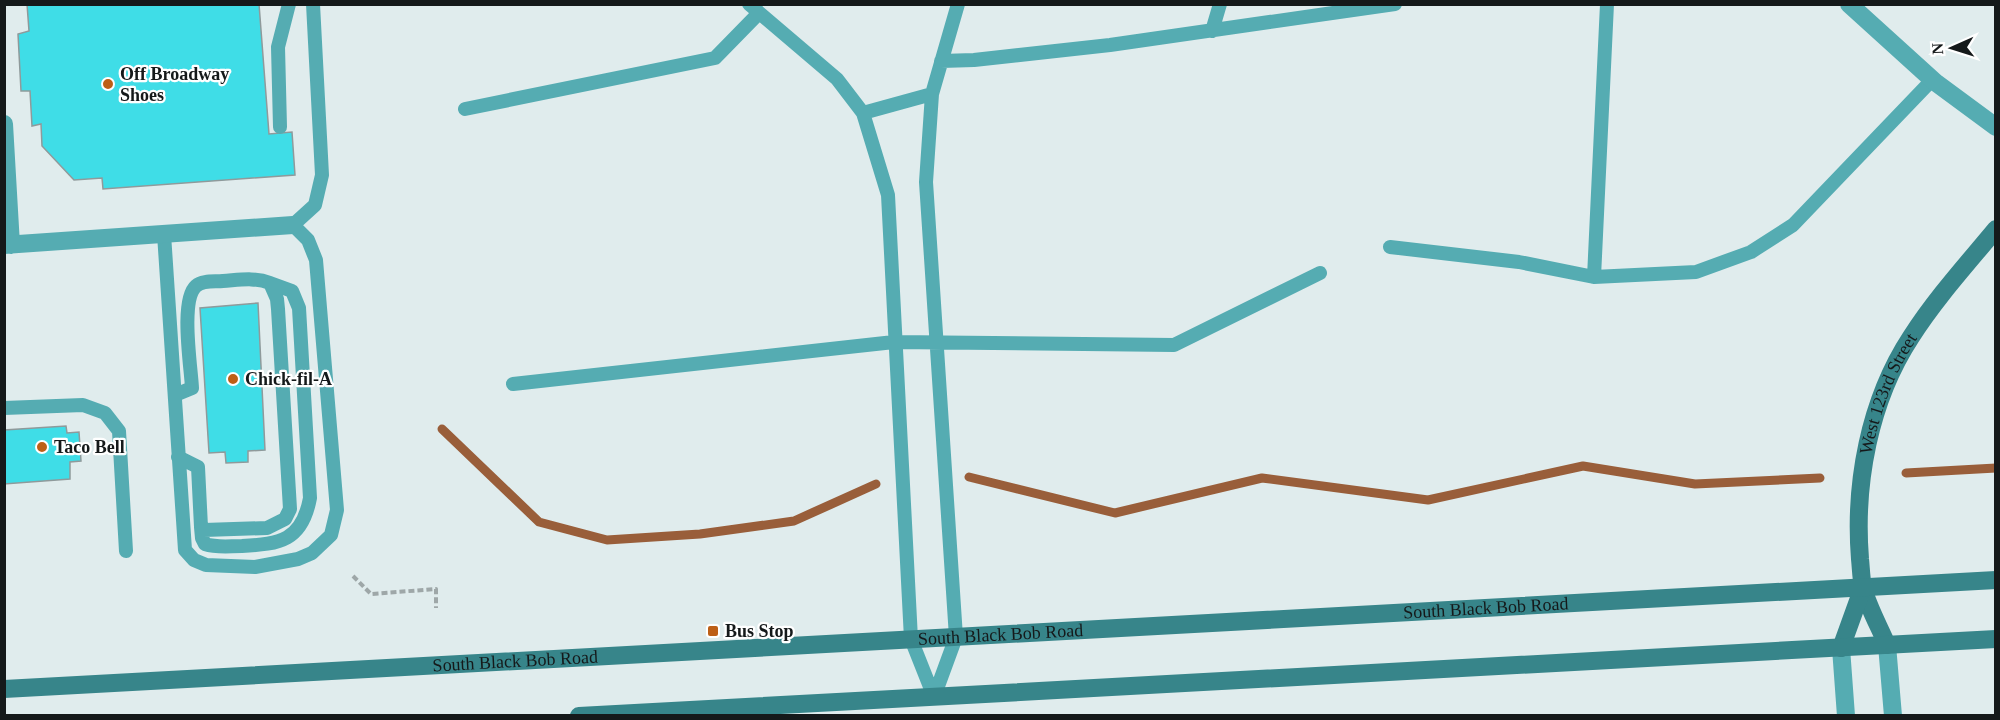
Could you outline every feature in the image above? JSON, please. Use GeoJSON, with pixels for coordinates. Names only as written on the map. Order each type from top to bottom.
{"type":"FeatureCollection","features":[{"type":"Feature","properties":{"kind":"main road","name":"West 123rd Street"},"geometry":{"type":"LineString","coordinates":[[1887,645],[1863,587],[1859,543],[1860,488],[1867,445],[1885,388],[1910,338],[1935,303],[1995,229]]}},
{"type":"Feature","properties":{"kind":"main road","name":"South Black Bob Road"},"geometry":{"type":"LineString","coordinates":[[4,689],[1995,580]]}},
{"type":"Feature","properties":{"kind":"main road","name":"West 123rd Street"},"geometry":{"type":"LineString","coordinates":[[1841,648],[1863,587]]}},
{"type":"Feature","properties":{"kind":"main road"},"geometry":{"type":"LineString","coordinates":[[579,716],[1995,639]]}},
{"type":"Feature","properties":{"kind":"street"},"geometry":{"type":"LineString","coordinates":[[1849,4],[1933,79],[1995,127]]}},
{"type":"Feature","properties":{"kind":"street"},"geometry":{"type":"LineString","coordinates":[[4,124],[8,245],[292,225]]}},
{"type":"Feature","properties":{"kind":"street","name":"West 123rd Street"},"geometry":{"type":"LineString","coordinates":[[1887,645],[1893,716]]}},
{"type":"Feature","properties":{"kind":"street","name":"West 123rd Street"},"geometry":{"type":"LineString","coordinates":[[1841,648],[1846,716]]}},
{"type":"Feature","properties":{"kind":"lane"},"geometry":{"type":"LineString","coordinates":[[280,127],[278,47],[289,4]]}},
{"type":"Feature","properties":{"kind":"lane"},"geometry":{"type":"LineString","coordinates":[[164,234],[185,550],[194,560],[206,565],[255,567],[298,559],[312,553],[332,536],[337,510],[315,260],[308,240],[292,225],[315,205],[322,175],[313,4]]}},
{"type":"Feature","properties":{"kind":"lane"},"geometry":{"type":"LineString","coordinates":[[934,697],[956,637],[926,182],[932,94],[958,4]]}},
{"type":"Feature","properties":{"kind":"lane"},"geometry":{"type":"LineString","coordinates":[[1212,31],[1220,4]]}},
{"type":"Feature","properties":{"kind":"lane"},"geometry":{"type":"LineString","coordinates":[[941,60],[974,60],[1042,53],[1395,4]]}},
{"type":"Feature","properties":{"kind":"lane"},"geometry":{"type":"LineString","coordinates":[[1594,277],[1607,4]]}},
{"type":"Feature","properties":{"kind":"lane"},"geometry":{"type":"LineString","coordinates":[[465,109],[716,58],[754,9],[837,79],[863,113],[888,195],[911,639],[934,697]]}},
{"type":"Feature","properties":{"kind":"lane"},"geometry":{"type":"LineString","coordinates":[[1390,247],[1519,262],[1594,277],[1696,272],[1751,252],[1793,225],[1933,79]]}},
{"type":"Feature","properties":{"kind":"lane"},"geometry":{"type":"LineString","coordinates":[[863,113],[932,94]]}},
{"type":"Feature","properties":{"kind":"lane"},"geometry":{"type":"LineString","coordinates":[[513,384],[894,342],[1174,345],[1320,273]]}},
{"type":"Feature","properties":{"kind":"lane"},"geometry":{"type":"LineString","coordinates":[[175,395],[192,387],[188,314],[191,293],[195,287],[203,282],[255,279],[292,291],[299,308],[310,498],[308,510],[291,536],[272,544],[214,547],[205,544],[201,527],[198,467],[178,457]]}},
{"type":"Feature","properties":{"kind":"lane"},"geometry":{"type":"LineString","coordinates":[[201,527],[209,531],[267,528],[285,519],[290,509],[278,309],[277,298],[270,283]]}},
{"type":"Feature","properties":{"kind":"lane"},"geometry":{"type":"LineString","coordinates":[[4,408],[83,405],[105,412],[119,431],[126,551]]}},
{"type":"Feature","properties":{"kind":"path"},"geometry":{"type":"LineString","coordinates":[[353,576],[371,594],[436,589],[436,608]]}},
{"type":"Feature","properties":{"kind":"building"},"geometry":{"type":"Polygon","coordinates":[[[27,4],[259,4],[269,134],[292,132],[295,175],[103,189],[102,178],[74,180],[42,146],[41,124],[32,126],[30,91],[21,91],[18,34],[29,31],[27,4]]]}},
{"type":"Feature","properties":{"kind":"building","name":"Chick-fil-A"},"geometry":{"type":"Polygon","coordinates":[[[258,303],[265,450],[248,451],[248,462],[226,463],[225,452],[209,453],[200,308],[258,303]]]}},
{"type":"Feature","properties":{"kind":"building","name":"Taco Bell"},"geometry":{"type":"Polygon","coordinates":[[[66,426],[67,433],[79,432],[81,461],[70,462],[70,479],[4,484],[4,430],[66,426]]]}},
{"type":"Feature","properties":{"kind":"waterway"},"geometry":{"type":"LineString","coordinates":[[442,429],[539,522],[607,540],[700,534],[794,521],[876,484]]}},
{"type":"Feature","properties":{"kind":"waterway"},"geometry":{"type":"LineString","coordinates":[[969,477],[1115,513],[1262,478],[1428,500],[1583,466],[1695,484],[1820,478]]}},
{"type":"Feature","properties":{"kind":"waterway"},"geometry":{"type":"LineString","coordinates":[[1906,473],[1996,468]]}},
{"type":"Feature","properties":{"kind":"place","name":"Off Broadway Shoes"},"geometry":{"type":"Point","coordinates":[108,84]}},
{"type":"Feature","properties":{"kind":"place","name":"Chick-fil-A"},"geometry":{"type":"Point","coordinates":[233,379]}},
{"type":"Feature","properties":{"kind":"place","name":"Taco Bell"},"geometry":{"type":"Point","coordinates":[42,447]}},
{"type":"Feature","properties":{"kind":"place","name":"Bus Stop"},"geometry":{"type":"Point","coordinates":[713,631]}}]}
